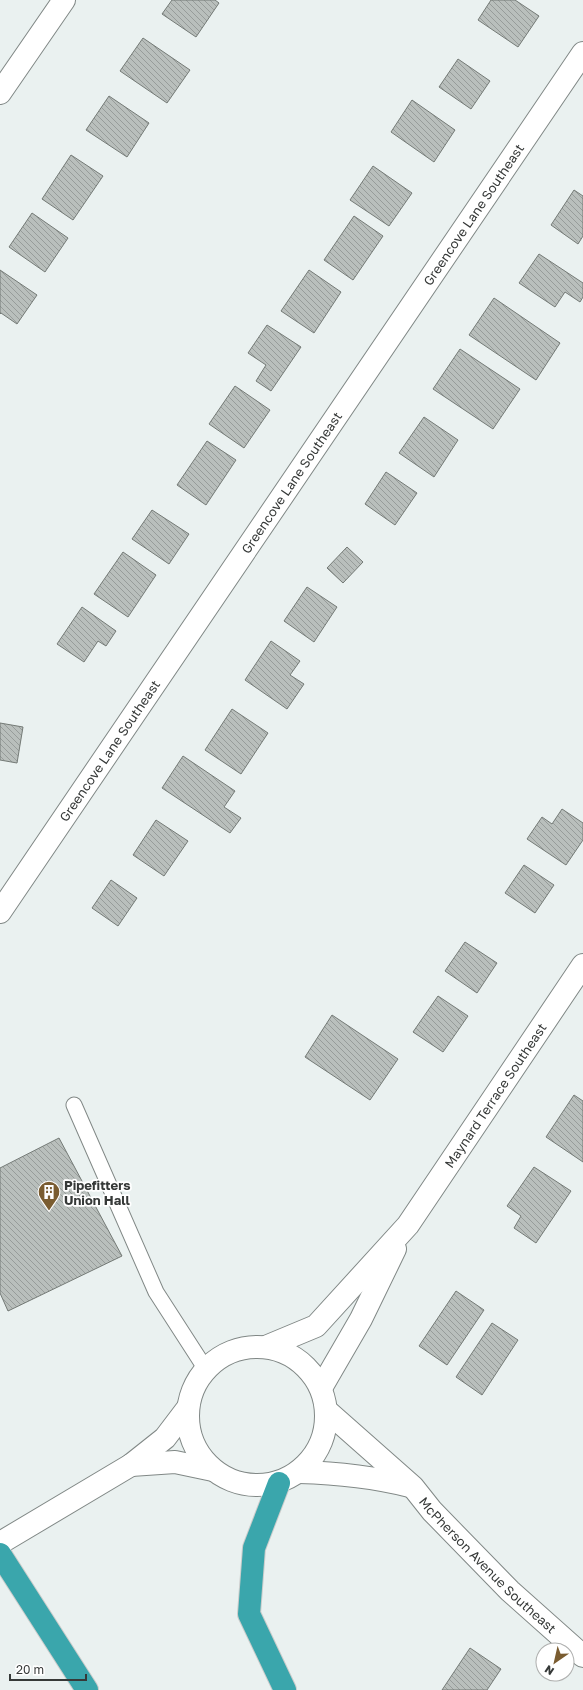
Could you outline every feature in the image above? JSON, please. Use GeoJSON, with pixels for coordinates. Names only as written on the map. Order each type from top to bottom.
{"type":"FeatureCollection","features":[{"type":"Feature","properties":{"kind":"highway"},"geometry":{"type":"LineString","coordinates":[[279,1483],[254,1548],[249,1614],[285,1690]]}},
{"type":"Feature","properties":{"kind":"highway"},"geometry":{"type":"LineString","coordinates":[[0,1554],[87,1690]]}},
{"type":"Feature","properties":{"kind":"street"},"geometry":{"type":"LineString","coordinates":[[0,93],[64,0]]}},
{"type":"Feature","properties":{"kind":"street","name":"Greencove Lane Southeast"},"geometry":{"type":"LineString","coordinates":[[0,912],[583,53]]}},
{"type":"Feature","properties":{"kind":"street","name":"Maynard Terrace Southeast"},"geometry":{"type":"LineString","coordinates":[[321,1388],[361,1319],[408,1225],[583,965]]}},
{"type":"Feature","properties":{"kind":"street","name":"Maynard Terrace Southeast"},"geometry":{"type":"LineString","coordinates":[[268,1346],[316,1326],[408,1225]]}},
{"type":"Feature","properties":{"kind":"street"},"geometry":{"type":"LineString","coordinates":[[268,1346],[290,1354],[308,1368],[321,1388],[327,1411],[325,1434],[322,1441],[315,1455],[299,1472],[279,1483],[256,1486],[233,1482],[213,1470],[198,1453],[189,1432],[187,1409],[193,1387],[205,1368],[223,1354],[245,1347],[268,1346]]}},
{"type":"Feature","properties":{"kind":"street"},"geometry":{"type":"LineString","coordinates":[[0,1543],[130,1465],[165,1438],[187,1409]]}},
{"type":"Feature","properties":{"kind":"street","name":"McPherson Avenue Southeast"},"geometry":{"type":"LineString","coordinates":[[327,1411],[413,1487],[432,1511],[510,1590],[583,1656]]}},
{"type":"Feature","properties":{"kind":"street"},"geometry":{"type":"LineString","coordinates":[[130,1465],[175,1462],[213,1470]]}},
{"type":"Feature","properties":{"kind":"street","name":"McPherson Avenue Southeast"},"geometry":{"type":"LineString","coordinates":[[299,1472],[323,1472],[382,1480],[413,1487]]}},
{"type":"Feature","properties":{"kind":"lane"},"geometry":{"type":"LineString","coordinates":[[74,1105],[156,1292],[205,1368]]}},
{"type":"Feature","properties":{"kind":"building"},"geometry":{"type":"Polygon","coordinates":[[[172,0],[215,0],[219,3],[196,37],[162,14],[172,0]]]}},
{"type":"Feature","properties":{"kind":"building"},"geometry":{"type":"Polygon","coordinates":[[[491,0],[515,0],[539,16],[518,47],[478,20],[491,0]]]}},
{"type":"Feature","properties":{"kind":"building"},"geometry":{"type":"Polygon","coordinates":[[[143,38],[190,70],[167,103],[120,71],[143,38]]]}},
{"type":"Feature","properties":{"kind":"building"},"geometry":{"type":"Polygon","coordinates":[[[458,59],[490,81],[471,109],[439,87],[458,59]]]}},
{"type":"Feature","properties":{"kind":"building"},"geometry":{"type":"Polygon","coordinates":[[[109,96],[149,123],[127,157],[86,130],[109,96]]]}},
{"type":"Feature","properties":{"kind":"building"},"geometry":{"type":"Polygon","coordinates":[[[412,100],[455,130],[434,162],[391,132],[412,100]]]}},
{"type":"Feature","properties":{"kind":"building"},"geometry":{"type":"Polygon","coordinates":[[[71,155],[103,176],[73,220],[42,199],[71,155]]]}},
{"type":"Feature","properties":{"kind":"building"},"geometry":{"type":"Polygon","coordinates":[[[373,166],[412,193],[389,226],[350,200],[373,166]]]}},
{"type":"Feature","properties":{"kind":"building"},"geometry":{"type":"Polygon","coordinates":[[[574,190],[583,196],[583,236],[578,244],[551,225],[574,190]]]}},
{"type":"Feature","properties":{"kind":"building"},"geometry":{"type":"Polygon","coordinates":[[[32,213],[68,238],[45,272],[9,247],[32,213]]]}},
{"type":"Feature","properties":{"kind":"building"},"geometry":{"type":"Polygon","coordinates":[[[354,216],[383,236],[353,280],[324,260],[354,216]]]}},
{"type":"Feature","properties":{"kind":"building"},"geometry":{"type":"Polygon","coordinates":[[[539,254],[583,283],[583,297],[580,302],[565,292],[555,307],[519,283],[539,254]]]}},
{"type":"Feature","properties":{"kind":"building"},"geometry":{"type":"Polygon","coordinates":[[[0,270],[37,295],[17,324],[1,313],[0,314],[0,270]]]}},
{"type":"Feature","properties":{"kind":"building"},"geometry":{"type":"Polygon","coordinates":[[[309,270],[341,292],[314,333],[281,311],[309,270]]]}},
{"type":"Feature","properties":{"kind":"building"},"geometry":{"type":"Polygon","coordinates":[[[494,298],[560,343],[536,380],[469,335],[494,298]]]}},
{"type":"Feature","properties":{"kind":"building"},"geometry":{"type":"Polygon","coordinates":[[[267,325],[301,347],[271,391],[256,381],[266,365],[248,353],[267,325]]]}},
{"type":"Feature","properties":{"kind":"building"},"geometry":{"type":"Polygon","coordinates":[[[460,349],[520,389],[493,429],[433,389],[460,349]]]}},
{"type":"Feature","properties":{"kind":"building"},"geometry":{"type":"Polygon","coordinates":[[[235,386],[270,410],[244,448],[209,424],[235,386]]]}},
{"type":"Feature","properties":{"kind":"building"},"geometry":{"type":"Polygon","coordinates":[[[424,417],[458,440],[434,477],[399,453],[424,417]]]}},
{"type":"Feature","properties":{"kind":"building"},"geometry":{"type":"Polygon","coordinates":[[[207,441],[236,460],[206,505],[177,485],[207,441]]]}},
{"type":"Feature","properties":{"kind":"building"},"geometry":{"type":"Polygon","coordinates":[[[386,472],[417,493],[395,525],[365,504],[386,472]]]}},
{"type":"Feature","properties":{"kind":"building"},"geometry":{"type":"Polygon","coordinates":[[[152,510],[189,534],[169,564],[132,539],[152,510]]]}},
{"type":"Feature","properties":{"kind":"building"},"geometry":{"type":"Polygon","coordinates":[[[347,547],[363,562],[343,583],[327,568],[347,547]]]}},
{"type":"Feature","properties":{"kind":"building"},"geometry":{"type":"Polygon","coordinates":[[[123,552],[156,575],[128,617],[94,594],[123,552]]]}},
{"type":"Feature","properties":{"kind":"building"},"geometry":{"type":"Polygon","coordinates":[[[307,587],[337,607],[314,642],[284,621],[307,587]]]}},
{"type":"Feature","properties":{"kind":"building"},"geometry":{"type":"Polygon","coordinates":[[[82,607],[116,631],[106,646],[98,641],[84,662],[57,644],[82,607]]]}},
{"type":"Feature","properties":{"kind":"building"},"geometry":{"type":"Polygon","coordinates":[[[271,641],[300,661],[290,675],[304,684],[287,709],[245,680],[271,641]]]}},
{"type":"Feature","properties":{"kind":"building"},"geometry":{"type":"Polygon","coordinates":[[[232,709],[268,733],[241,774],[205,750],[232,709]]]}},
{"type":"Feature","properties":{"kind":"building"},"geometry":{"type":"Polygon","coordinates":[[[0,723],[23,727],[17,763],[0,760],[0,723]]]}},
{"type":"Feature","properties":{"kind":"building"},"geometry":{"type":"Polygon","coordinates":[[[183,756],[235,791],[224,807],[241,818],[230,833],[162,788],[183,756]]]}},
{"type":"Feature","properties":{"kind":"building"},"geometry":{"type":"Polygon","coordinates":[[[562,809],[583,823],[583,840],[566,865],[527,839],[542,817],[552,824],[562,809]]]}},
{"type":"Feature","properties":{"kind":"building"},"geometry":{"type":"Polygon","coordinates":[[[156,820],[188,841],[164,876],[133,855],[156,820]]]}},
{"type":"Feature","properties":{"kind":"building"},"geometry":{"type":"Polygon","coordinates":[[[524,865],[554,885],[535,913],[505,893],[524,865]]]}},
{"type":"Feature","properties":{"kind":"building"},"geometry":{"type":"Polygon","coordinates":[[[111,880],[137,898],[118,926],[92,908],[111,880]]]}},
{"type":"Feature","properties":{"kind":"building"},"geometry":{"type":"Polygon","coordinates":[[[465,942],[497,963],[477,993],[445,971],[465,942]]]}},
{"type":"Feature","properties":{"kind":"building"},"geometry":{"type":"Polygon","coordinates":[[[438,996],[468,1016],[443,1052],[413,1032],[438,996]]]}},
{"type":"Feature","properties":{"kind":"building"},"geometry":{"type":"Polygon","coordinates":[[[332,1015],[398,1059],[370,1100],[305,1057],[332,1015]]]}},
{"type":"Feature","properties":{"kind":"building"},"geometry":{"type":"Polygon","coordinates":[[[574,1095],[583,1101],[583,1162],[546,1137],[574,1095]]]}},
{"type":"Feature","properties":{"kind":"building","name":"Pipefitters Union Hall"},"geometry":{"type":"Polygon","coordinates":[[[59,1138],[122,1256],[8,1311],[0,1293],[0,1168],[59,1138]]]}},
{"type":"Feature","properties":{"kind":"building"},"geometry":{"type":"Polygon","coordinates":[[[534,1167],[571,1191],[536,1243],[514,1228],[521,1216],[507,1206],[534,1167]]]}},
{"type":"Feature","properties":{"kind":"building"},"geometry":{"type":"Polygon","coordinates":[[[456,1291],[484,1310],[447,1365],[419,1346],[456,1291]]]}},
{"type":"Feature","properties":{"kind":"building"},"geometry":{"type":"Polygon","coordinates":[[[492,1323],[518,1340],[482,1395],[456,1377],[492,1323]]]}},
{"type":"Feature","properties":{"kind":"building"},"geometry":{"type":"Polygon","coordinates":[[[470,1648],[501,1669],[487,1690],[442,1690],[470,1648]]]}},
{"type":"Feature","properties":{"kind":"place","name":"Pipefitters Union Hall"},"geometry":{"type":"Point","coordinates":[49,1212]}}]}
